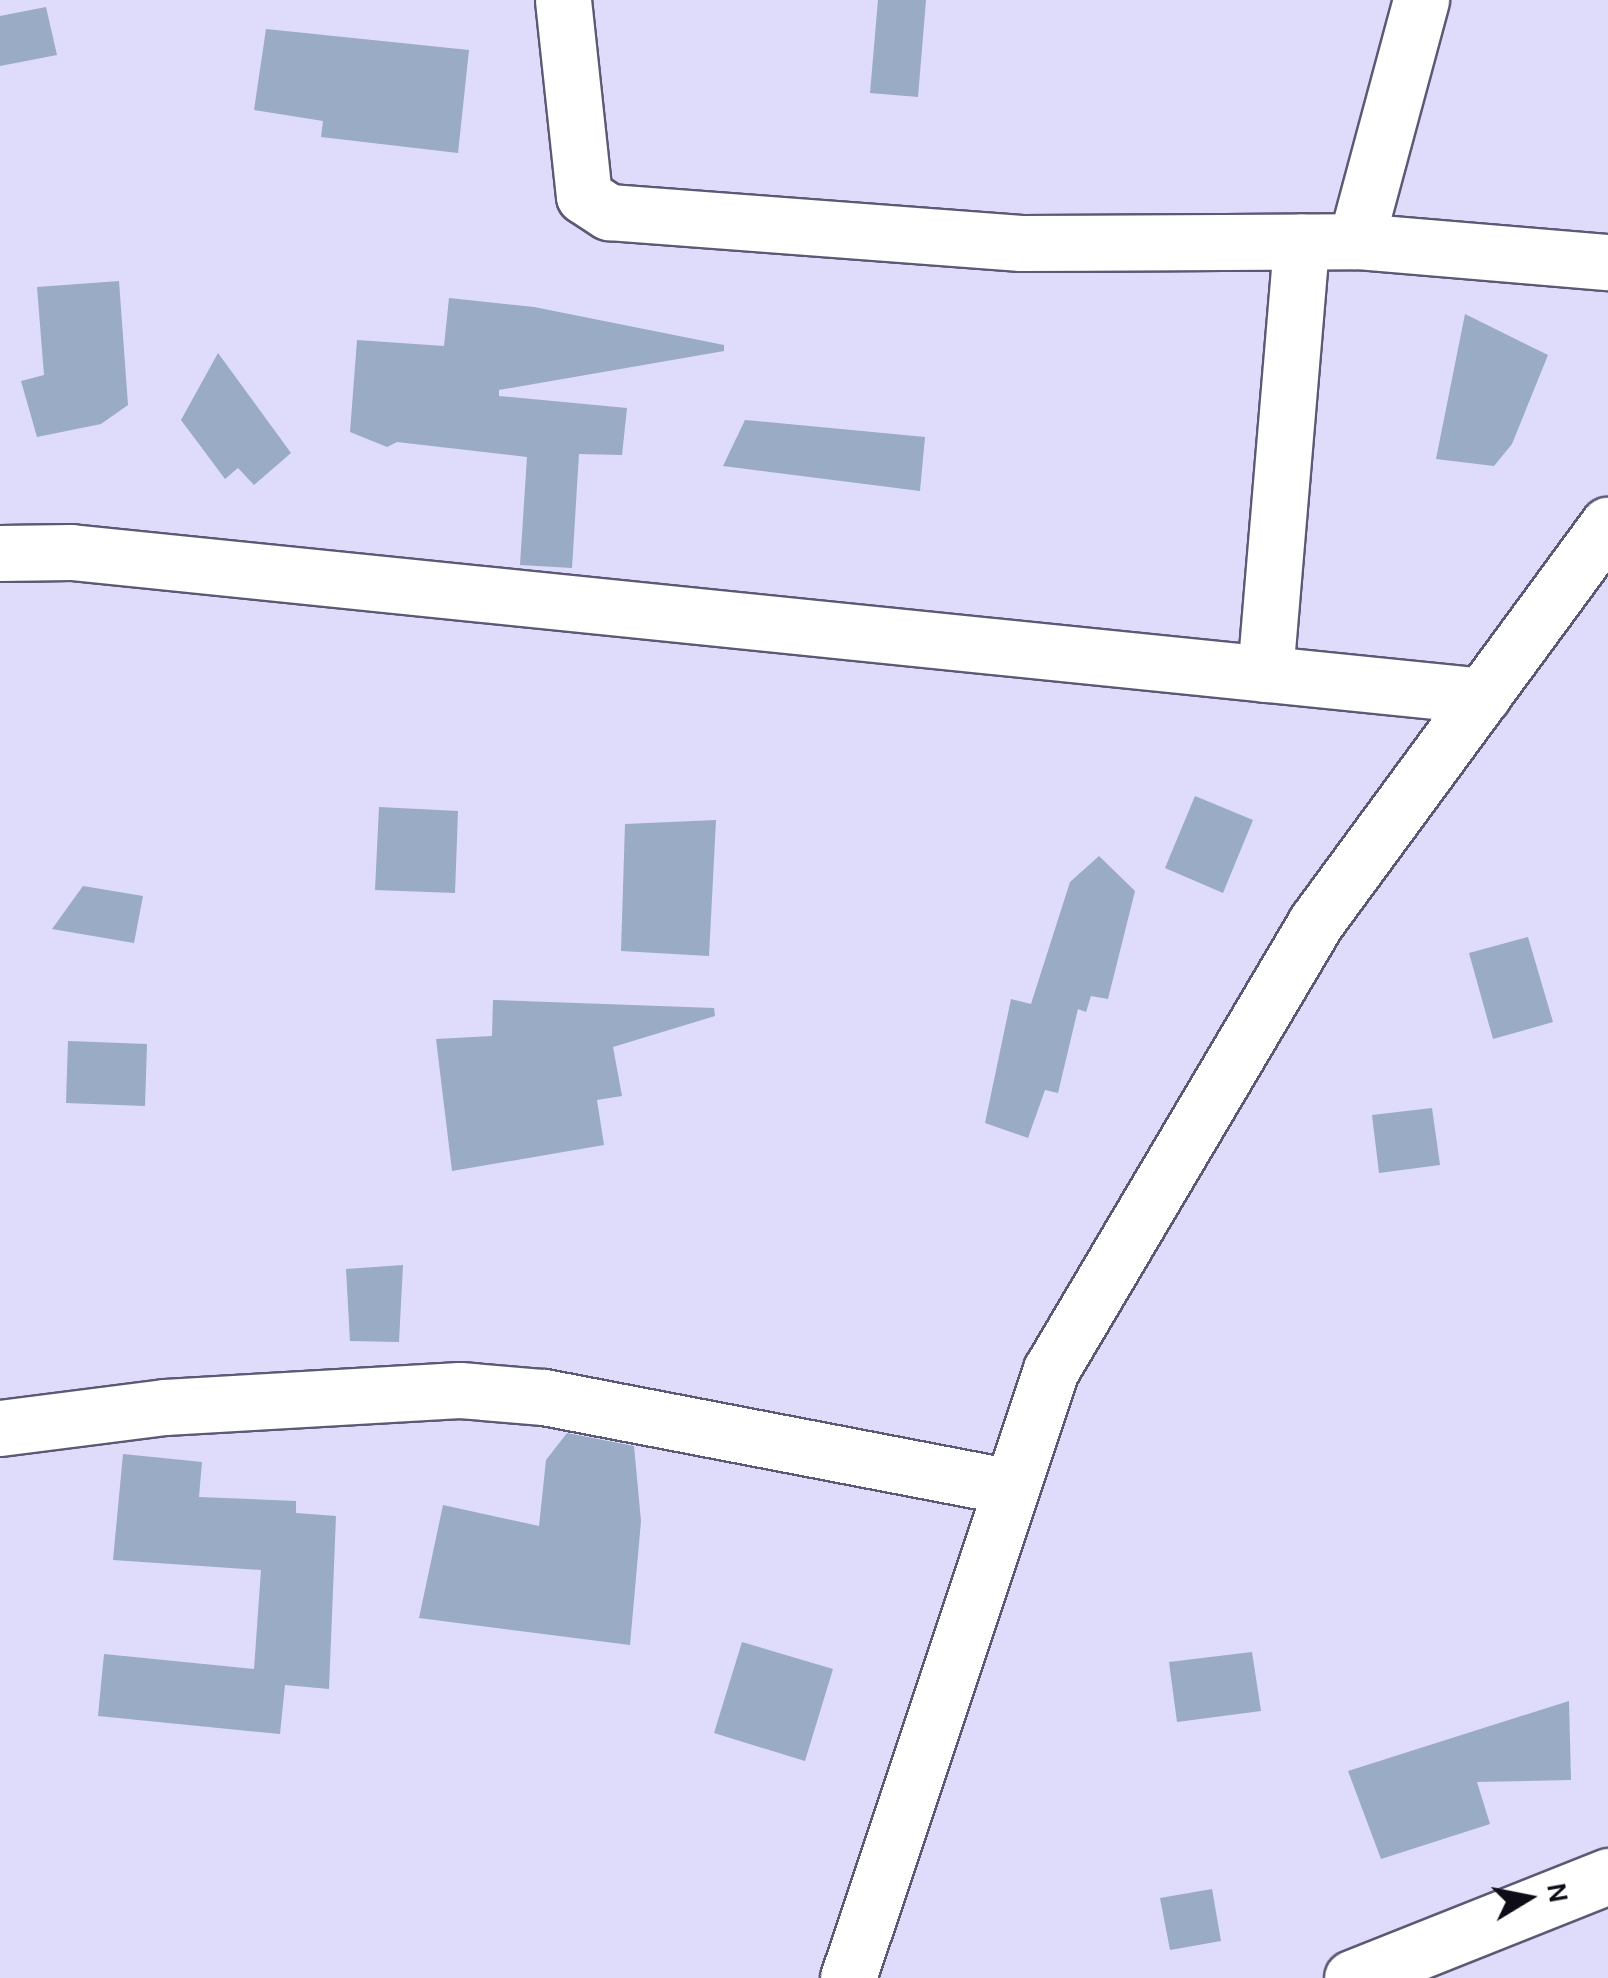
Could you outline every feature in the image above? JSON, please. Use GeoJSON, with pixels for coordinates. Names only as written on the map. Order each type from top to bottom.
{"type":"FeatureCollection","features":[{"type":"Feature","properties":{"kind":"street"},"geometry":{"type":"LineString","coordinates":[[562,0],[584,196],[609,212],[1021,243],[1356,241],[1608,262]]}},
{"type":"Feature","properties":{"kind":"street"},"geometry":{"type":"LineString","coordinates":[[1356,241],[1421,0]]}},
{"type":"Feature","properties":{"kind":"street"},"geometry":{"type":"LineString","coordinates":[[1265,674],[1302,241]]}},
{"type":"Feature","properties":{"kind":"street"},"geometry":{"type":"LineString","coordinates":[[848,1978],[1008,1486],[1051,1370],[1306,939],[1608,525]]}},
{"type":"Feature","properties":{"kind":"street"},"geometry":{"type":"LineString","coordinates":[[0,553],[71,552],[1482,696]]}},
{"type":"Feature","properties":{"kind":"street"},"geometry":{"type":"LineString","coordinates":[[0,1428],[165,1407],[460,1390],[544,1397],[1008,1486]]}},
{"type":"Feature","properties":{"kind":"street"},"geometry":{"type":"LineString","coordinates":[[1352,1978],[1608,1876]]}},
{"type":"Feature","properties":{"kind":"building"},"geometry":{"type":"Polygon","coordinates":[[[878,0],[926,0],[918,97],[870,93],[878,0]]]}},
{"type":"Feature","properties":{"kind":"building"},"geometry":{"type":"Polygon","coordinates":[[[46,7],[57,55],[0,66],[0,16],[46,7]]]}},
{"type":"Feature","properties":{"kind":"building"},"geometry":{"type":"Polygon","coordinates":[[[266,29],[469,50],[458,153],[321,137],[323,121],[254,110],[266,29]]]}},
{"type":"Feature","properties":{"kind":"building"},"geometry":{"type":"Polygon","coordinates":[[[119,281],[128,405],[101,424],[37,437],[21,381],[44,375],[37,287],[119,281]]]}},
{"type":"Feature","properties":{"kind":"building"},"geometry":{"type":"Polygon","coordinates":[[[449,298],[534,307],[724,345],[724,351],[499,390],[499,396],[627,408],[622,455],[579,454],[572,568],[520,565],[527,457],[397,442],[387,447],[350,432],[357,340],[444,346],[449,298]]]}},
{"type":"Feature","properties":{"kind":"building"},"geometry":{"type":"Polygon","coordinates":[[[1465,314],[1548,355],[1512,444],[1494,466],[1436,459],[1465,314]]]}},
{"type":"Feature","properties":{"kind":"building"},"geometry":{"type":"Polygon","coordinates":[[[218,353],[291,453],[254,485],[238,468],[225,479],[181,420],[218,353]]]}},
{"type":"Feature","properties":{"kind":"building"},"geometry":{"type":"Polygon","coordinates":[[[745,420],[925,437],[920,491],[723,466],[745,420]]]}},
{"type":"Feature","properties":{"kind":"building"},"geometry":{"type":"Polygon","coordinates":[[[1195,796],[1253,820],[1223,893],[1165,868],[1195,796]]]}},
{"type":"Feature","properties":{"kind":"building"},"geometry":{"type":"Polygon","coordinates":[[[379,807],[458,811],[455,893],[375,890],[379,807]]]}},
{"type":"Feature","properties":{"kind":"building"},"geometry":{"type":"Polygon","coordinates":[[[716,820],[709,956],[621,951],[625,824],[716,820]]]}},
{"type":"Feature","properties":{"kind":"building"},"geometry":{"type":"Polygon","coordinates":[[[1099,856],[1135,891],[1108,999],[1091,996],[1086,1012],[1078,1009],[1058,1093],[1045,1090],[1028,1138],[985,1123],[1011,999],[1031,1004],[1070,882],[1099,856]]]}},
{"type":"Feature","properties":{"kind":"building"},"geometry":{"type":"Polygon","coordinates":[[[83,886],[143,896],[134,943],[52,929],[83,886]]]}},
{"type":"Feature","properties":{"kind":"building"},"geometry":{"type":"Polygon","coordinates":[[[1528,937],[1553,1022],[1493,1039],[1469,953],[1528,937]]]}},
{"type":"Feature","properties":{"kind":"building"},"geometry":{"type":"Polygon","coordinates":[[[493,1000],[714,1008],[715,1016],[613,1047],[622,1096],[597,1100],[604,1145],[452,1171],[436,1039],[492,1036],[493,1000]]]}},
{"type":"Feature","properties":{"kind":"building"},"geometry":{"type":"Polygon","coordinates":[[[68,1041],[147,1044],[145,1106],[66,1103],[68,1041]]]}},
{"type":"Feature","properties":{"kind":"building"},"geometry":{"type":"Polygon","coordinates":[[[1432,1108],[1440,1165],[1379,1173],[1372,1115],[1432,1108]]]}},
{"type":"Feature","properties":{"kind":"building"},"geometry":{"type":"Polygon","coordinates":[[[403,1265],[399,1342],[350,1341],[346,1269],[403,1265]]]}},
{"type":"Feature","properties":{"kind":"building"},"geometry":{"type":"Polygon","coordinates":[[[567,1433],[634,1446],[641,1521],[630,1645],[419,1618],[443,1505],[539,1526],[546,1460],[567,1433]]]}},
{"type":"Feature","properties":{"kind":"building"},"geometry":{"type":"Polygon","coordinates":[[[123,1454],[202,1462],[199,1497],[296,1501],[296,1513],[336,1516],[329,1689],[285,1685],[280,1734],[98,1716],[104,1654],[254,1669],[261,1570],[113,1560],[123,1454]]]}},
{"type":"Feature","properties":{"kind":"building"},"geometry":{"type":"Polygon","coordinates":[[[742,1642],[833,1669],[805,1761],[714,1733],[742,1642]]]}},
{"type":"Feature","properties":{"kind":"building"},"geometry":{"type":"Polygon","coordinates":[[[1252,1652],[1261,1711],[1177,1722],[1169,1662],[1252,1652]]]}},
{"type":"Feature","properties":{"kind":"building"},"geometry":{"type":"Polygon","coordinates":[[[1569,1701],[1571,1780],[1477,1782],[1490,1824],[1381,1859],[1348,1771],[1569,1701]]]}},
{"type":"Feature","properties":{"kind":"building"},"geometry":{"type":"Polygon","coordinates":[[[1212,1889],[1221,1941],[1170,1950],[1160,1898],[1212,1889]]]}}]}
